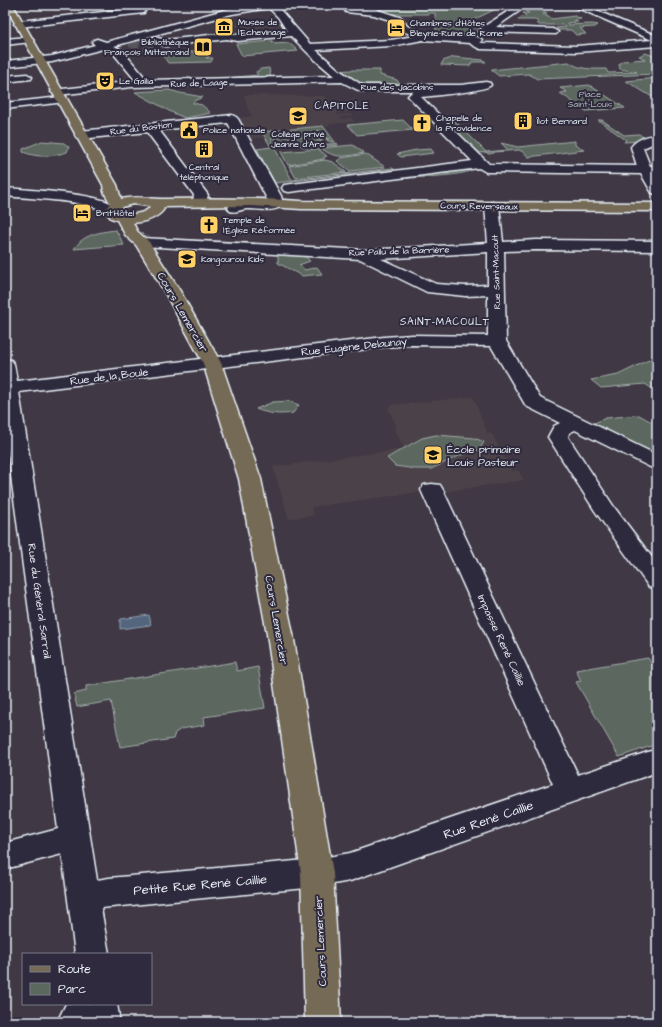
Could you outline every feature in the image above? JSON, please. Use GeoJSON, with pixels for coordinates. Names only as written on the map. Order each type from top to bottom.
{"type":"FeatureCollection","features":[{"type":"Feature","properties":{"kind":"main road","name":"Cours Lemercier"},"geometry":{"type":"LineString","coordinates":[[9,5],[39,60],[45,77],[59,96],[110,185],[117,210],[131,233],[142,242],[172,291],[212,363],[250,479],[280,634],[317,873],[323,1022]]}},
{"type":"Feature","properties":{"kind":"main road"},"geometry":{"type":"LineString","coordinates":[[110,185],[125,193],[133,200],[155,207]]}},
{"type":"Feature","properties":{"kind":"main road"},"geometry":{"type":"LineString","coordinates":[[117,210],[133,200]]}},
{"type":"Feature","properties":{"kind":"main road","name":"Cours Reverseaux"},"geometry":{"type":"LineString","coordinates":[[155,207],[200,202],[276,203],[301,205]]}},
{"type":"Feature","properties":{"kind":"main road","name":"Cours Reverseaux"},"geometry":{"type":"LineString","coordinates":[[155,207],[235,208],[301,205],[657,206]]}},
{"type":"Feature","properties":{"kind":"main road"},"geometry":{"type":"LineString","coordinates":[[117,210],[141,217],[155,207]]}},
{"type":"Feature","properties":{"kind":"main road","name":"Cours Lemercier"},"geometry":{"type":"LineString","coordinates":[[141,217],[142,242]]}},
{"type":"Feature","properties":{"kind":"street"},"geometry":{"type":"LineString","coordinates":[[5,64],[52,59],[128,41],[187,24],[210,12],[231,11],[268,5]]}},
{"type":"Feature","properties":{"kind":"street","name":"Rue des Jacobins"},"geometry":{"type":"LineString","coordinates":[[268,5],[279,11],[293,33],[342,79],[360,88],[418,91],[486,85]]}},
{"type":"Feature","properties":{"kind":"street"},"geometry":{"type":"LineString","coordinates":[[346,5],[349,10],[372,8],[399,20],[404,28],[423,37]]}},
{"type":"Feature","properties":{"kind":"street"},"geometry":{"type":"LineString","coordinates":[[524,5],[518,7],[487,27],[475,43],[480,46],[487,47],[576,49],[657,42]]}},
{"type":"Feature","properties":{"kind":"street"},"geometry":{"type":"LineString","coordinates":[[575,5],[657,39]]}},
{"type":"Feature","properties":{"kind":"street"},"geometry":{"type":"LineString","coordinates":[[629,5],[657,6]]}},
{"type":"Feature","properties":{"kind":"street"},"geometry":{"type":"LineString","coordinates":[[71,10],[90,16]]}},
{"type":"Feature","properties":{"kind":"street"},"geometry":{"type":"LineString","coordinates":[[49,12],[56,20]]}},
{"type":"Feature","properties":{"kind":"street"},"geometry":{"type":"LineString","coordinates":[[19,24],[90,16],[142,14],[154,33]]}},
{"type":"Feature","properties":{"kind":"street"},"geometry":{"type":"LineString","coordinates":[[401,24],[415,23]]}},
{"type":"Feature","properties":{"kind":"street"},"geometry":{"type":"LineString","coordinates":[[187,24],[238,38],[293,33]]}},
{"type":"Feature","properties":{"kind":"street"},"geometry":{"type":"LineString","coordinates":[[487,27],[553,32]]}},
{"type":"Feature","properties":{"kind":"street"},"geometry":{"type":"LineString","coordinates":[[142,36],[166,43],[227,36]]}},
{"type":"Feature","properties":{"kind":"street"},"geometry":{"type":"LineString","coordinates":[[308,47],[391,43],[423,37],[449,37],[477,40]]}},
{"type":"Feature","properties":{"kind":"street"},"geometry":{"type":"LineString","coordinates":[[87,38],[118,52],[134,72],[137,84]]}},
{"type":"Feature","properties":{"kind":"street"},"geometry":{"type":"LineString","coordinates":[[5,42],[28,40]]}},
{"type":"Feature","properties":{"kind":"street"},"geometry":{"type":"LineString","coordinates":[[166,43],[162,44],[177,52]]}},
{"type":"Feature","properties":{"kind":"street"},"geometry":{"type":"LineString","coordinates":[[119,73],[134,72]]}},
{"type":"Feature","properties":{"kind":"street"},"geometry":{"type":"LineString","coordinates":[[5,79],[27,77]]}},
{"type":"Feature","properties":{"kind":"street"},"geometry":{"type":"LineString","coordinates":[[45,77],[65,79]]}},
{"type":"Feature","properties":{"kind":"street"},"geometry":{"type":"LineString","coordinates":[[396,77],[418,91],[414,96],[484,166]]}},
{"type":"Feature","properties":{"kind":"street","name":"Rue de Laage"},"geometry":{"type":"LineString","coordinates":[[5,106],[137,84],[342,79]]}},
{"type":"Feature","properties":{"kind":"street","name":"Rue du Bastion"},"geometry":{"type":"LineString","coordinates":[[81,135],[232,119],[244,116]]}},
{"type":"Feature","properties":{"kind":"street"},"geometry":{"type":"LineString","coordinates":[[232,119],[274,196],[276,203],[273,205],[246,205],[235,208]]}},
{"type":"Feature","properties":{"kind":"street"},"geometry":{"type":"LineString","coordinates":[[150,127],[201,195],[200,202]]}},
{"type":"Feature","properties":{"kind":"street"},"geometry":{"type":"LineString","coordinates":[[655,152],[639,144],[637,147],[651,170],[657,190]]}},
{"type":"Feature","properties":{"kind":"street"},"geometry":{"type":"LineString","coordinates":[[289,188],[484,166],[651,170]]}},
{"type":"Feature","properties":{"kind":"street"},"geometry":{"type":"LineString","coordinates":[[79,200],[98,194],[110,185]]}},
{"type":"Feature","properties":{"kind":"street"},"geometry":{"type":"LineString","coordinates":[[5,192],[79,200],[107,206],[117,210]]}},
{"type":"Feature","properties":{"kind":"street","name":"Rue Saint-Macoult"},"geometry":{"type":"LineString","coordinates":[[492,206],[496,247],[497,341]]}},
{"type":"Feature","properties":{"kind":"street","name":"Rue Pallu de la Barrière"},"geometry":{"type":"LineString","coordinates":[[142,242],[366,254],[544,245],[657,246]]}},
{"type":"Feature","properties":{"kind":"street"},"geometry":{"type":"LineString","coordinates":[[366,254],[367,258],[433,289],[465,291],[497,290]]}},
{"type":"Feature","properties":{"kind":"street","name":"Rue Eugène Delaunay"},"geometry":{"type":"LineString","coordinates":[[212,363],[384,342],[412,340],[497,341]]}},
{"type":"Feature","properties":{"kind":"street"},"geometry":{"type":"LineString","coordinates":[[497,341],[533,402],[657,463]]}},
{"type":"Feature","properties":{"kind":"street","name":"Rue de la Boule"},"geometry":{"type":"LineString","coordinates":[[6,380],[212,363]]}},
{"type":"Feature","properties":{"kind":"street","name":"Rue du Général Sarrail"},"geometry":{"type":"LineString","coordinates":[[6,380],[92,953]]}},
{"type":"Feature","properties":{"kind":"street"},"geometry":{"type":"LineString","coordinates":[[575,423],[561,430],[558,437],[606,511],[655,576]]}},
{"type":"Feature","properties":{"kind":"street","name":"Impasse René Caillie"},"geometry":{"type":"LineString","coordinates":[[432,490],[571,791]]}},
{"type":"Feature","properties":{"kind":"street","name":"Rue René Caillie"},"geometry":{"type":"LineString","coordinates":[[317,873],[350,867],[657,760]]}},
{"type":"Feature","properties":{"kind":"street"},"geometry":{"type":"LineString","coordinates":[[5,856],[75,838]]}},
{"type":"Feature","properties":{"kind":"street","name":"Petite Rue René Caillie"},"geometry":{"type":"LineString","coordinates":[[84,897],[109,892],[317,873]]}},
{"type":"Feature","properties":{"kind":"street"},"geometry":{"type":"LineString","coordinates":[[75,1022],[85,1005]]}},
{"type":"Feature","properties":{"kind":"street"},"geometry":{"type":"LineString","coordinates":[[100,1005],[102,1022]]}},
{"type":"Feature","properties":{"kind":"shaded area"},"geometry":{"type":"Polygon","coordinates":[[[283,19],[287,25],[273,26],[274,28],[242,30],[232,24],[283,19]]]}},
{"type":"Feature","properties":{"kind":"shaded area","name":"Collège privé Jeanne d'Arc"},"geometry":{"type":"Polygon","coordinates":[[[244,95],[324,96],[332,102],[357,100],[361,105],[346,106],[350,112],[336,113],[338,115],[351,114],[352,116],[340,117],[342,119],[352,118],[355,122],[329,124],[330,126],[262,132],[265,137],[251,139],[239,118],[253,116],[248,109],[244,95]]]}},
{"type":"Feature","properties":{"kind":"shaded area","name":"École primaire Louis Pasteur"},"geometry":{"type":"Polygon","coordinates":[[[473,397],[488,434],[492,434],[512,471],[518,470],[524,480],[442,492],[440,489],[311,507],[314,515],[289,519],[273,467],[404,449],[394,427],[397,426],[388,409],[392,405],[473,397]]]}},
{"type":"Feature","properties":{"kind":"green space"},"geometry":{"type":"Polygon","coordinates":[[[98,5],[136,5],[141,11],[128,10],[126,8],[105,10],[98,5]]]}},
{"type":"Feature","properties":{"kind":"green space"},"geometry":{"type":"Polygon","coordinates":[[[381,5],[434,5],[496,9],[475,19],[465,36],[436,35],[435,13],[390,14],[381,5]]]}},
{"type":"Feature","properties":{"kind":"green space"},"geometry":{"type":"Polygon","coordinates":[[[538,9],[547,13],[543,14],[552,19],[575,16],[581,19],[574,20],[578,22],[567,23],[568,25],[598,25],[595,27],[580,28],[586,34],[576,35],[571,30],[559,30],[556,28],[566,27],[564,25],[539,25],[537,23],[539,22],[535,20],[518,20],[521,17],[526,16],[523,13],[529,13],[524,10],[538,9]]]}},
{"type":"Feature","properties":{"kind":"green space"},"geometry":{"type":"Polygon","coordinates":[[[272,41],[275,44],[289,43],[298,51],[242,56],[236,44],[272,41]]]}},
{"type":"Feature","properties":{"kind":"green space"},"geometry":{"type":"Polygon","coordinates":[[[207,51],[209,56],[206,58],[213,58],[211,62],[168,63],[162,54],[207,51]]]}},
{"type":"Feature","properties":{"kind":"green space"},"geometry":{"type":"Polygon","coordinates":[[[645,53],[657,57],[657,74],[537,79],[529,74],[499,76],[491,70],[569,62],[582,68],[606,69],[608,73],[637,72],[620,69],[619,64],[623,61],[645,59],[639,56],[645,53]]]}},
{"type":"Feature","properties":{"kind":"green space"},"geometry":{"type":"Polygon","coordinates":[[[454,57],[483,60],[486,62],[472,62],[470,66],[441,65],[443,61],[454,57]]]}},
{"type":"Feature","properties":{"kind":"green space"},"geometry":{"type":"Polygon","coordinates":[[[269,68],[271,78],[230,80],[226,78],[258,75],[256,72],[261,69],[269,68]]]}},
{"type":"Feature","properties":{"kind":"green space"},"geometry":{"type":"Polygon","coordinates":[[[380,70],[380,75],[397,80],[406,86],[359,85],[336,71],[380,70]]]}},
{"type":"Feature","properties":{"kind":"green space"},"geometry":{"type":"Polygon","coordinates":[[[657,78],[657,100],[626,81],[657,78]]]}},
{"type":"Feature","properties":{"kind":"green space","name":"Place Saint-Louis"},"geometry":{"type":"Polygon","coordinates":[[[589,85],[625,108],[586,111],[560,93],[567,92],[560,88],[589,85]]]}},
{"type":"Feature","properties":{"kind":"green space"},"geometry":{"type":"Polygon","coordinates":[[[169,90],[203,97],[194,101],[193,103],[202,105],[211,113],[185,118],[135,92],[169,90]]]}},
{"type":"Feature","properties":{"kind":"green space"},"geometry":{"type":"Polygon","coordinates":[[[403,120],[413,130],[357,135],[348,125],[403,120]]]}},
{"type":"Feature","properties":{"kind":"green space"},"geometry":{"type":"Polygon","coordinates":[[[598,120],[602,120],[624,135],[639,134],[646,139],[642,141],[624,142],[626,140],[598,120]]]}},
{"type":"Feature","properties":{"kind":"green space"},"geometry":{"type":"Polygon","coordinates":[[[455,121],[486,152],[508,150],[501,143],[518,147],[575,141],[575,145],[584,150],[528,157],[525,153],[519,150],[494,152],[488,154],[487,152],[480,153],[447,122],[455,121]]]}},
{"type":"Feature","properties":{"kind":"green space"},"geometry":{"type":"Polygon","coordinates":[[[323,126],[335,142],[328,141],[326,139],[329,139],[326,138],[320,130],[317,131],[322,138],[317,140],[323,140],[318,143],[320,145],[337,143],[338,145],[315,147],[309,144],[310,147],[307,148],[298,143],[276,145],[274,139],[276,135],[291,143],[296,140],[296,135],[305,137],[298,134],[292,134],[291,140],[278,133],[273,136],[272,143],[292,180],[392,168],[394,169],[275,183],[257,149],[271,147],[262,132],[323,126]]]}},
{"type":"Feature","properties":{"kind":"green space"},"geometry":{"type":"Polygon","coordinates":[[[42,141],[64,143],[69,147],[67,152],[50,156],[40,156],[23,152],[23,149],[42,141]]]}},
{"type":"Feature","properties":{"kind":"green space"},"geometry":{"type":"Polygon","coordinates":[[[353,145],[364,153],[337,156],[326,152],[321,148],[353,145]]]}},
{"type":"Feature","properties":{"kind":"green space"},"geometry":{"type":"Polygon","coordinates":[[[318,149],[327,156],[324,157],[324,159],[288,165],[281,152],[318,149]]]}},
{"type":"Feature","properties":{"kind":"green space"},"geometry":{"type":"Polygon","coordinates":[[[431,149],[434,153],[401,157],[397,154],[416,150],[431,149]]]}},
{"type":"Feature","properties":{"kind":"green space"},"geometry":{"type":"Polygon","coordinates":[[[366,154],[385,167],[350,171],[337,161],[341,158],[366,154]]]}},
{"type":"Feature","properties":{"kind":"green space"},"geometry":{"type":"Polygon","coordinates":[[[325,160],[333,162],[346,172],[296,178],[289,166],[325,160]]]}},
{"type":"Feature","properties":{"kind":"green space"},"geometry":{"type":"Polygon","coordinates":[[[471,170],[467,172],[459,174],[394,179],[391,177],[441,173],[449,174],[449,171],[471,170]]]}},
{"type":"Feature","properties":{"kind":"green space"},"geometry":{"type":"Polygon","coordinates":[[[116,230],[124,245],[74,249],[87,237],[98,233],[116,230]]]}},
{"type":"Feature","properties":{"kind":"green space"},"geometry":{"type":"Polygon","coordinates":[[[278,253],[304,255],[310,261],[299,265],[305,270],[317,267],[322,274],[302,276],[278,263],[278,253]]]}},
{"type":"Feature","properties":{"kind":"green space"},"geometry":{"type":"Polygon","coordinates":[[[657,356],[657,392],[645,384],[601,388],[591,380],[618,375],[657,356]]]}},
{"type":"Feature","properties":{"kind":"green space"},"geometry":{"type":"Polygon","coordinates":[[[289,401],[299,405],[293,413],[274,414],[256,409],[273,402],[289,401]]]}},
{"type":"Feature","properties":{"kind":"green space"},"geometry":{"type":"Polygon","coordinates":[[[639,415],[657,425],[657,455],[592,424],[606,418],[639,415]]]}},
{"type":"Feature","properties":{"kind":"green space"},"geometry":{"type":"Polygon","coordinates":[[[436,435],[474,438],[484,442],[479,450],[461,455],[431,469],[416,469],[395,466],[387,458],[422,438],[436,435]]]}},
{"type":"Feature","properties":{"kind":"green space"},"geometry":{"type":"Polygon","coordinates":[[[648,658],[657,672],[657,744],[619,757],[576,682],[581,681],[576,670],[648,658]]]}},
{"type":"Feature","properties":{"kind":"green space"},"geometry":{"type":"Polygon","coordinates":[[[235,662],[237,671],[258,667],[265,708],[204,717],[205,725],[181,729],[175,733],[173,739],[120,747],[111,701],[77,707],[74,694],[86,691],[86,686],[235,662]]]}},
{"type":"Feature","properties":{"kind":"water"},"geometry":{"type":"Polygon","coordinates":[[[149,615],[150,625],[120,629],[121,619],[149,615]]]}},
{"type":"Feature","properties":{"kind":"tunnel"},"geometry":{"type":"LineString","coordinates":[[471,26],[484,26]]}},
{"type":"Feature","properties":{"kind":"tunnel"},"geometry":{"type":"LineString","coordinates":[[130,42],[152,50]]}},
{"type":"Feature","properties":{"kind":"place","name":"Musée de l'Echevinage"},"geometry":{"type":"Point","coordinates":[224,27]}},
{"type":"Feature","properties":{"kind":"place","name":"Chambres d'Hôtes Bleynie-Ruine de Rome"},"geometry":{"type":"Point","coordinates":[396,28]}},
{"type":"Feature","properties":{"kind":"place","name":"Bibliothèque François Mitterrand"},"geometry":{"type":"Point","coordinates":[203,47]}},
{"type":"Feature","properties":{"kind":"place","name":"Le Gallia"},"geometry":{"type":"Point","coordinates":[105,81]}},
{"type":"Feature","properties":{"kind":"place","name":"Collège privé Jeanne d'Arc"},"geometry":{"type":"Point","coordinates":[298,116]}},
{"type":"Feature","properties":{"kind":"place","name":"Îlot Bernard"},"geometry":{"type":"Point","coordinates":[523,121]}},
{"type":"Feature","properties":{"kind":"place","name":"Chapelle de la Providence"},"geometry":{"type":"Point","coordinates":[422,123]}},
{"type":"Feature","properties":{"kind":"place","name":"Police nationale"},"geometry":{"type":"Point","coordinates":[189,130]}},
{"type":"Feature","properties":{"kind":"place","name":"Central téléphonique"},"geometry":{"type":"Point","coordinates":[204,149]}},
{"type":"Feature","properties":{"kind":"place","name":"Brit'Hôtel"},"geometry":{"type":"Point","coordinates":[82,213]}},
{"type":"Feature","properties":{"kind":"place","name":"Temple de l'Église Réformée"},"geometry":{"type":"Point","coordinates":[209,225]}},
{"type":"Feature","properties":{"kind":"place","name":"Kangourou Kids"},"geometry":{"type":"Point","coordinates":[187,259]}},
{"type":"Feature","properties":{"kind":"place","name":"École primaire Louis Pasteur"},"geometry":{"type":"Point","coordinates":[433,455]}},
{"type":"Feature","properties":{"kind":"district","name":"CAPITOLE"},"geometry":{"type":"Point","coordinates":[342,105]}},
{"type":"Feature","properties":{"kind":"district","name":"SAINT-MACOULT"},"geometry":{"type":"Point","coordinates":[445,321]}}]}
